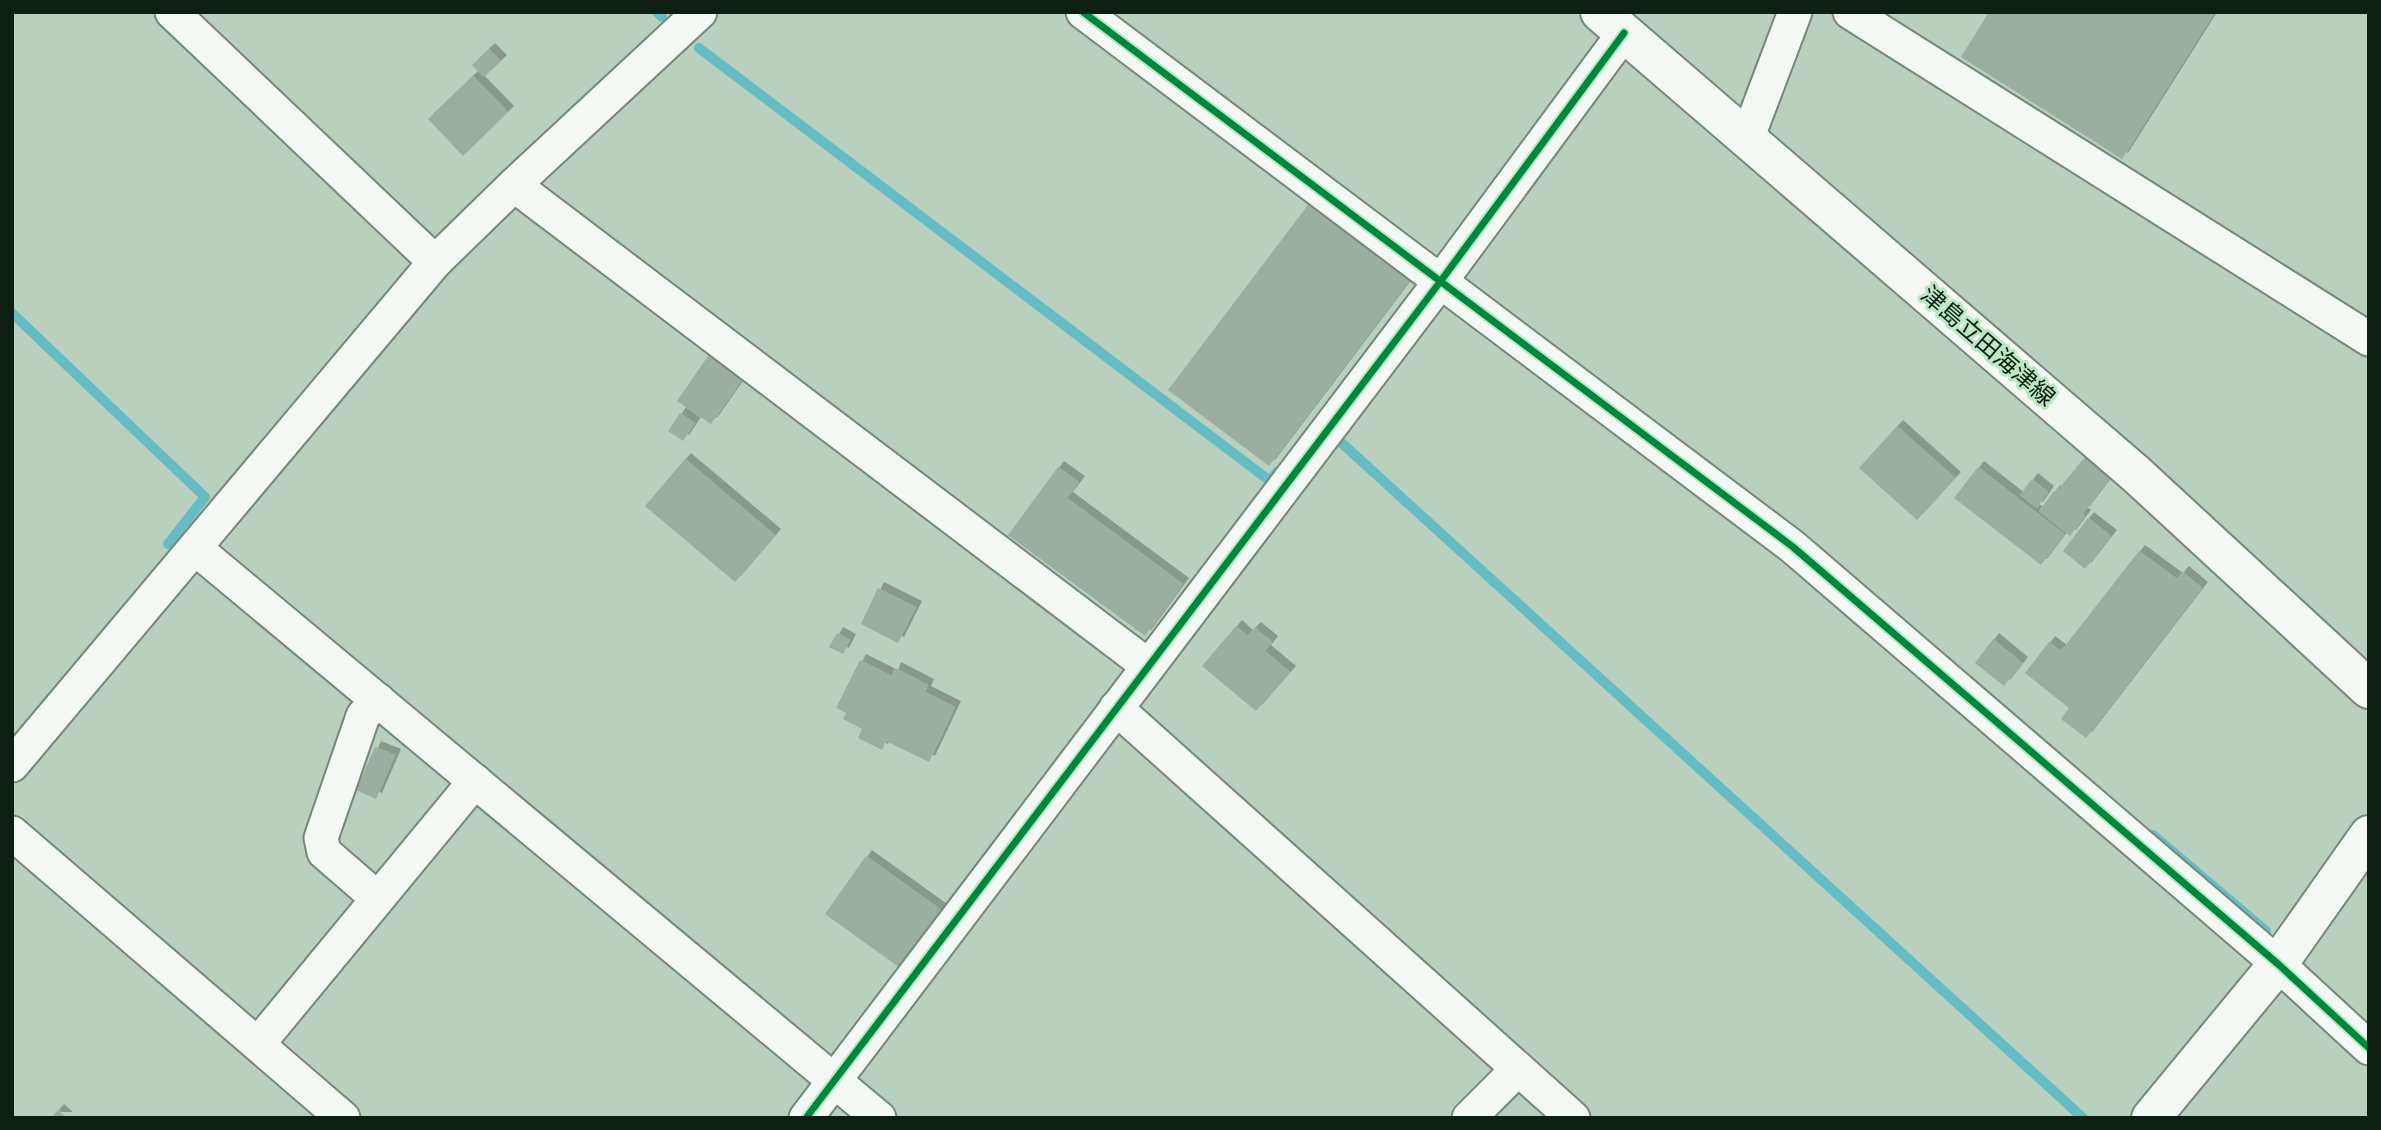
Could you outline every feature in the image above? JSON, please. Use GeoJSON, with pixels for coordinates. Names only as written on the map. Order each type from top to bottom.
{"type":"FeatureCollection","features":[{"type":"Feature","properties":{"kind":"main road","name":"津島立田海津線"},"geometry":{"type":"LineString","coordinates":[[1612,23],[2136,474],[2369,689]]}},
{"type":"Feature","properties":{"kind":"main road"},"geometry":{"type":"LineString","coordinates":[[2151,1118],[2278,964],[2369,835]]}},
{"type":"Feature","properties":{"kind":"street"},"geometry":{"type":"LineString","coordinates":[[172,12],[435,262]]}},
{"type":"Feature","properties":{"kind":"street"},"geometry":{"type":"LineString","coordinates":[[12,765],[435,262],[700,12]]}},
{"type":"Feature","properties":{"kind":"street"},"geometry":{"type":"LineString","coordinates":[[1083,12],[1794,547],[2278,964],[2369,1048]]}},
{"type":"Feature","properties":{"kind":"street"},"geometry":{"type":"LineString","coordinates":[[1747,139],[1795,12]]}},
{"type":"Feature","properties":{"kind":"street"},"geometry":{"type":"LineString","coordinates":[[1850,12],[2369,339]]}},
{"type":"Feature","properties":{"kind":"street"},"geometry":{"type":"LineString","coordinates":[[806,1118],[1440,282],[1612,23]]}},
{"type":"Feature","properties":{"kind":"street"},"geometry":{"type":"LineString","coordinates":[[514,185],[1147,665]]}},
{"type":"Feature","properties":{"kind":"street"},"geometry":{"type":"LineString","coordinates":[[196,549],[879,1118]]}},
{"type":"Feature","properties":{"kind":"street"},"geometry":{"type":"LineString","coordinates":[[377,898],[324,852],[321,838],[363,716],[378,700]]}},
{"type":"Feature","properties":{"kind":"street"},"geometry":{"type":"LineString","coordinates":[[1116,708],[1573,1118]]}},
{"type":"Feature","properties":{"kind":"street"},"geometry":{"type":"LineString","coordinates":[[258,1044],[475,781]]}},
{"type":"Feature","properties":{"kind":"street"},"geometry":{"type":"LineString","coordinates":[[12,833],[343,1118]]}},
{"type":"Feature","properties":{"kind":"street"},"geometry":{"type":"LineString","coordinates":[[1469,1118],[1518,1069]]}},
{"type":"Feature","properties":{"kind":"building"},"geometry":{"type":"Polygon","coordinates":[[[1989,12],[2215,12],[2122,159],[1961,57],[1989,12]]]}},
{"type":"Feature","properties":{"kind":"building"},"geometry":{"type":"Polygon","coordinates":[[[489,49],[501,61],[484,77],[472,65],[489,49]]]}},
{"type":"Feature","properties":{"kind":"building"},"geometry":{"type":"Polygon","coordinates":[[[473,76],[508,112],[463,156],[428,119],[473,76]]]}},
{"type":"Feature","properties":{"kind":"building"},"geometry":{"type":"Polygon","coordinates":[[[1308,205],[1409,281],[1269,466],[1168,390],[1308,205]]]}},
{"type":"Feature","properties":{"kind":"building"},"geometry":{"type":"Polygon","coordinates":[[[710,353],[744,377],[711,424],[677,401],[710,353]]]}},
{"type":"Feature","properties":{"kind":"building"},"geometry":{"type":"Polygon","coordinates":[[[680,413],[695,423],[683,441],[668,431],[680,413]]]}},
{"type":"Feature","properties":{"kind":"building"},"geometry":{"type":"Polygon","coordinates":[[[1897,426],[1955,478],[1917,520],[1859,468],[1897,426]]]}},
{"type":"Feature","properties":{"kind":"building"},"geometry":{"type":"Polygon","coordinates":[[[2084,458],[2110,478],[2083,513],[2056,492],[2084,458]]]}},
{"type":"Feature","properties":{"kind":"building"},"geometry":{"type":"Polygon","coordinates":[[[685,459],[775,535],[735,582],[645,506],[685,459]]]}},
{"type":"Feature","properties":{"kind":"building"},"geometry":{"type":"Polygon","coordinates":[[[1058,467],[1079,482],[1067,498],[1183,584],[1145,636],[1008,535],[1058,467]]]}},
{"type":"Feature","properties":{"kind":"building"},"geometry":{"type":"Polygon","coordinates":[[[1978,467],[2064,534],[2041,565],[1954,498],[1978,467]]]}},
{"type":"Feature","properties":{"kind":"building"},"geometry":{"type":"Polygon","coordinates":[[[2032,479],[2048,492],[2037,508],[2020,495],[2032,479]]]}},
{"type":"Feature","properties":{"kind":"building"},"geometry":{"type":"Polygon","coordinates":[[[2054,491],[2085,516],[2070,536],[2039,511],[2054,491]]]}},
{"type":"Feature","properties":{"kind":"building"},"geometry":{"type":"Polygon","coordinates":[[[2088,518],[2111,536],[2085,569],[2063,551],[2088,518]]]}},
{"type":"Feature","properties":{"kind":"building"},"geometry":{"type":"Polygon","coordinates":[[[2139,551],[2177,579],[2183,572],[2202,588],[2086,738],[2061,719],[2069,708],[2025,673],[2049,642],[2061,651],[2139,551]]]}},
{"type":"Feature","properties":{"kind":"building"},"geometry":{"type":"Polygon","coordinates":[[[878,588],[916,607],[898,643],[861,624],[878,588]]]}},
{"type":"Feature","properties":{"kind":"building"},"geometry":{"type":"Polygon","coordinates":[[[1236,626],[1247,636],[1255,628],[1272,642],[1265,651],[1290,672],[1256,711],[1202,666],[1236,626]]]}},
{"type":"Feature","properties":{"kind":"building"},"geometry":{"type":"Polygon","coordinates":[[[837,633],[850,640],[843,654],[829,647],[837,633]]]}},
{"type":"Feature","properties":{"kind":"building"},"geometry":{"type":"Polygon","coordinates":[[[1993,639],[2022,663],[2004,686],[1975,663],[1993,639]]]}},
{"type":"Feature","properties":{"kind":"building"},"geometry":{"type":"Polygon","coordinates":[[[860,660],[892,676],[895,668],[928,685],[925,692],[955,707],[929,762],[886,741],[882,750],[858,738],[862,729],[843,719],[846,713],[836,708],[860,660]]]}},
{"type":"Feature","properties":{"kind":"building"},"geometry":{"type":"Polygon","coordinates":[[[375,747],[395,755],[376,799],[356,790],[375,747]]]}},
{"type":"Feature","properties":{"kind":"building"},"geometry":{"type":"Polygon","coordinates":[[[866,856],[944,912],[903,970],[825,914],[866,856]]]}},
{"type":"Feature","properties":{"kind":"building"},"geometry":{"type":"Polygon","coordinates":[[[58,1110],[67,1118],[51,1118],[58,1110]]]}},
{"type":"Feature","properties":{"kind":"waterway"},"geometry":{"type":"LineString","coordinates":[[657,12],[662,17]]}},
{"type":"Feature","properties":{"kind":"waterway"},"geometry":{"type":"LineString","coordinates":[[699,48],[1270,481],[1277,472]]}},
{"type":"Feature","properties":{"kind":"waterway"},"geometry":{"type":"LineString","coordinates":[[12,313],[205,497],[168,544]]}},
{"type":"Feature","properties":{"kind":"waterway"},"geometry":{"type":"LineString","coordinates":[[1334,436],[2083,1118]]}},
{"type":"Feature","properties":{"kind":"waterway"},"geometry":{"type":"LineString","coordinates":[[2153,835],[2266,931]]}},
{"type":"Feature","properties":{"kind":"cycle path"},"geometry":{"type":"LineString","coordinates":[[1083,12],[1793,547],[2278,964],[2369,1048]]}},
{"type":"Feature","properties":{"kind":"cycle path"},"geometry":{"type":"LineString","coordinates":[[806,1118],[1440,282],[1624,33]]}}]}
